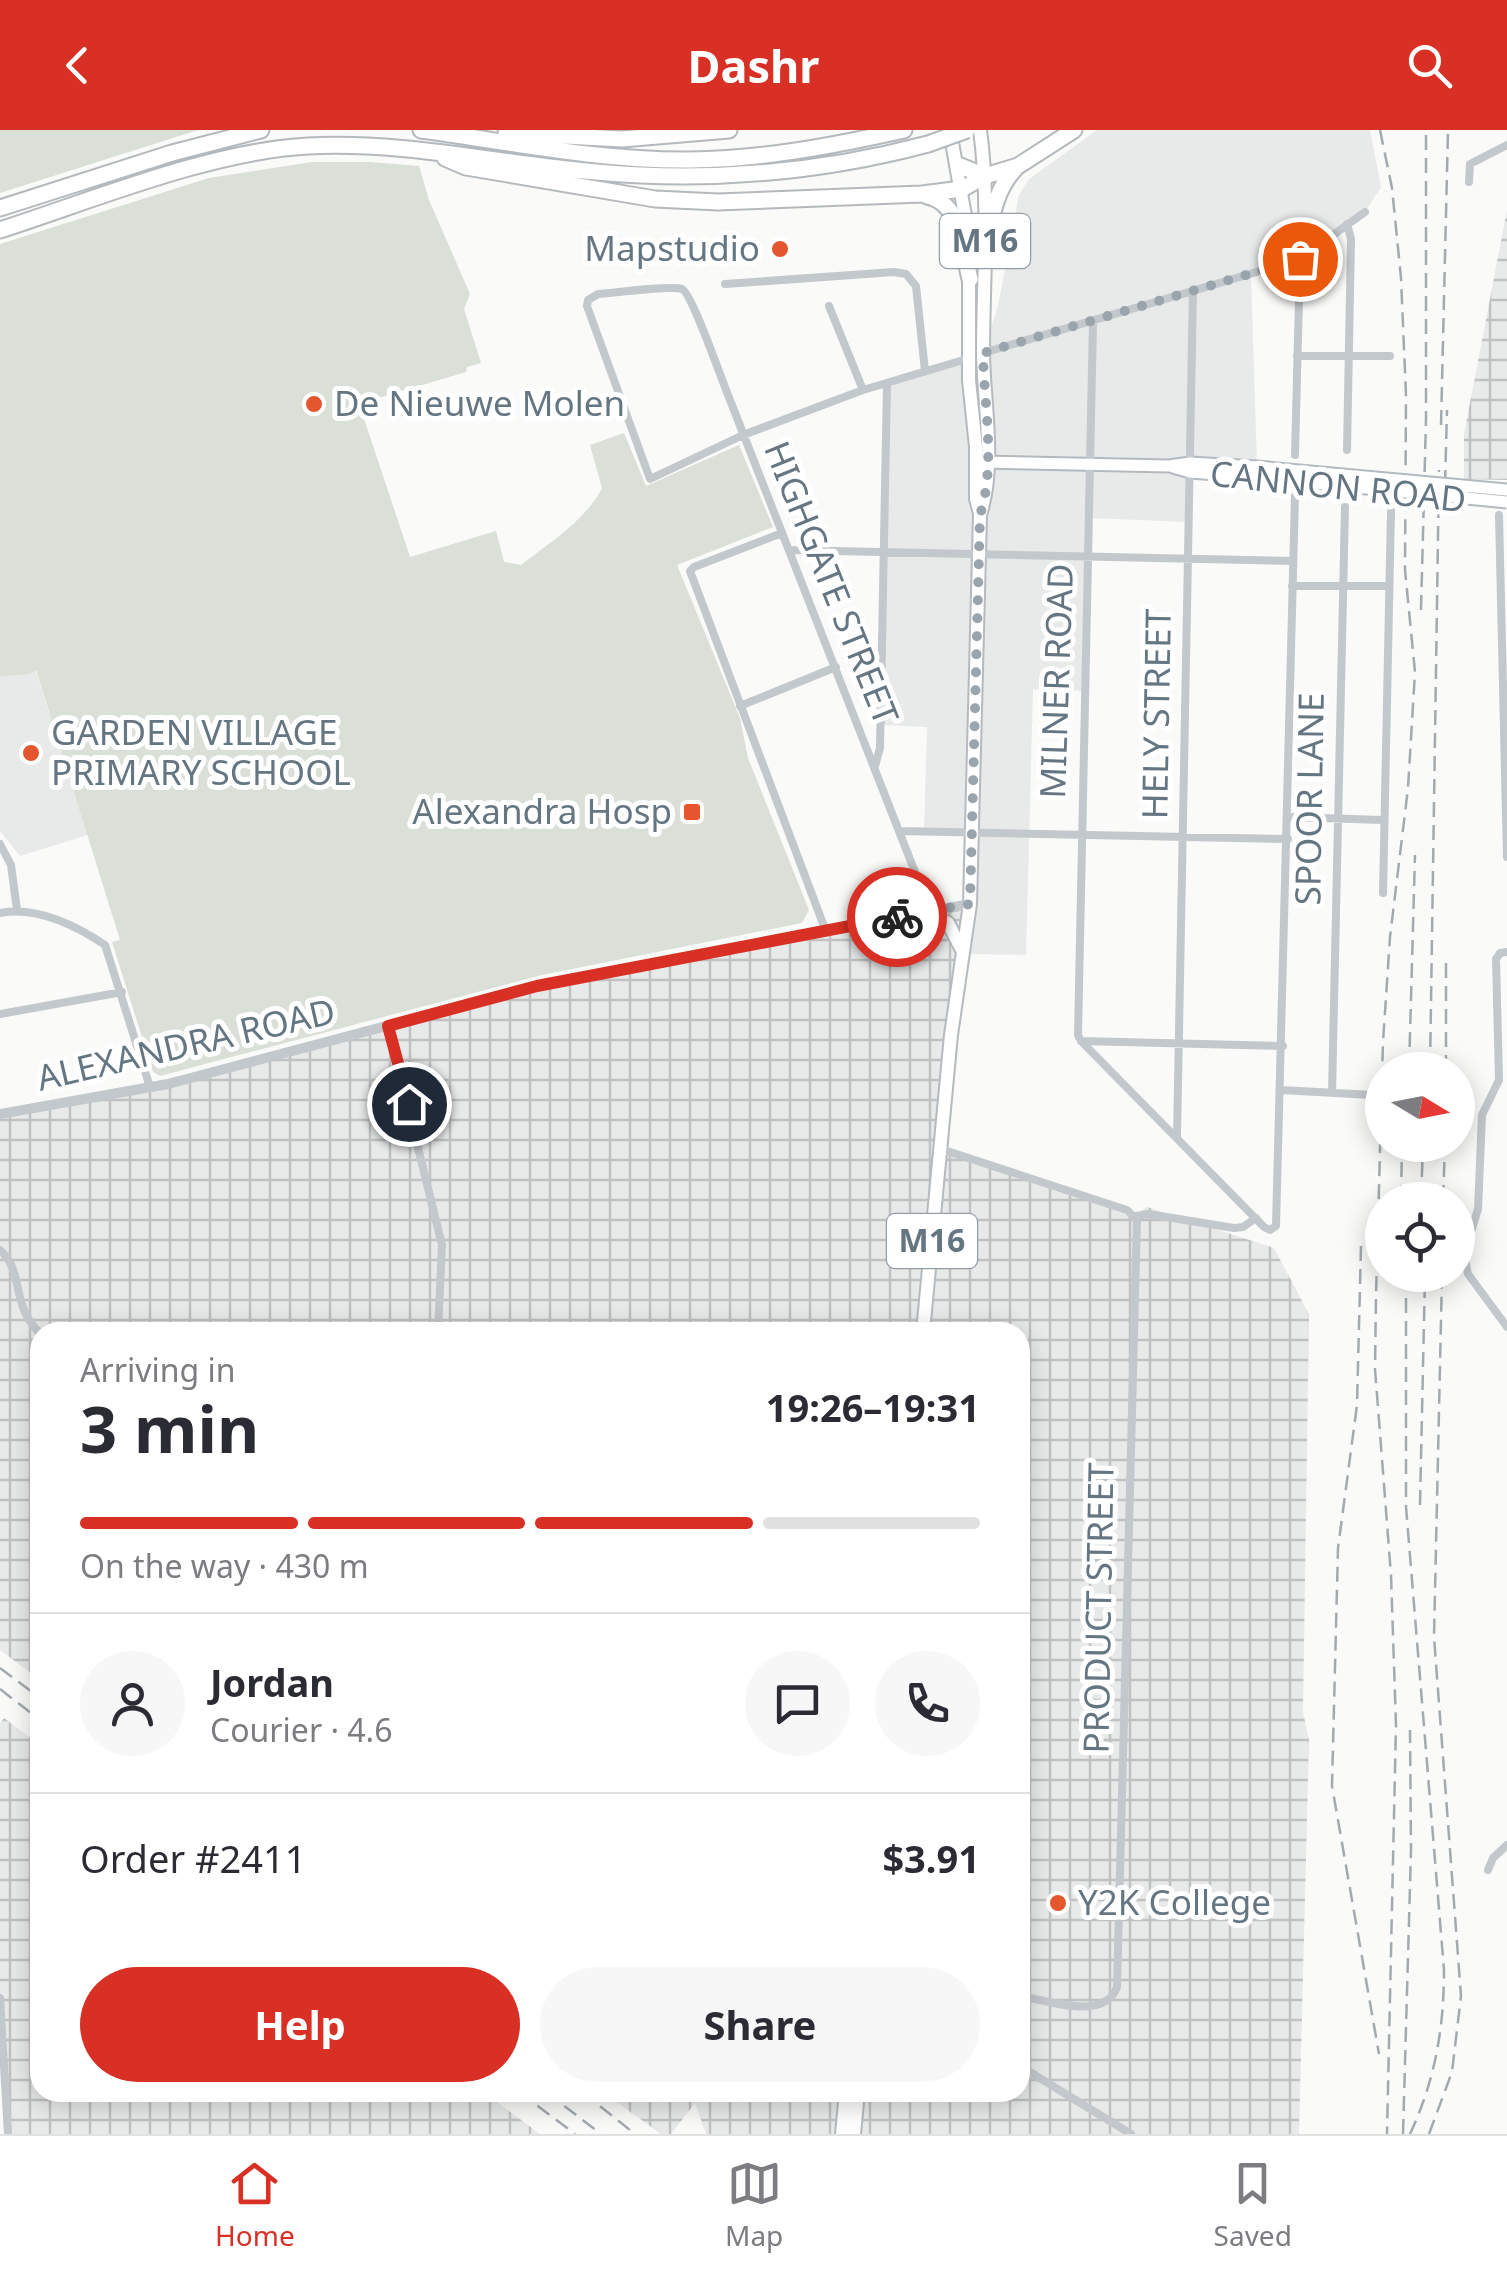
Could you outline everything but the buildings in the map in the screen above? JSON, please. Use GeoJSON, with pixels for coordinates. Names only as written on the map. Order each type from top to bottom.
{"type":"FeatureCollection","features":[{"type":"Feature","properties":{"kind":"highway"},"geometry":{"type":"LineString","coordinates":[[0,208],[172,153],[262,130]]}},
{"type":"Feature","properties":{"kind":"highway"},"geometry":{"type":"LineString","coordinates":[[422,130],[588,154],[688,160],[804,152],[904,130]]}},
{"type":"Feature","properties":{"kind":"highway"},"geometry":{"type":"LineString","coordinates":[[488,130],[622,139],[729,130]]}},
{"type":"Feature","properties":{"kind":"highway"},"geometry":{"type":"LineString","coordinates":[[0,230],[210,162],[306,146],[430,152],[596,172],[713,176],[814,169],[928,144],[967,130]]}},
{"type":"Feature","properties":{"kind":"highway"},"geometry":{"type":"LineString","coordinates":[[986,250],[996,200],[1005,180],[1018,166],[1074,130]]}},
{"type":"Feature","properties":{"kind":"highway"},"geometry":{"type":"LineString","coordinates":[[430,152],[466,167],[656,200],[718,202],[962,190],[985,176],[1018,166]]}},
{"type":"Feature","properties":{"kind":"highway"},"geometry":{"type":"LineString","coordinates":[[958,165],[985,176]]}},
{"type":"Feature","properties":{"kind":"highway"},"geometry":{"type":"LineString","coordinates":[[922,194],[936,198],[953,212],[970,279]]}},
{"type":"Feature","properties":{"kind":"main road","name":"M16"},"geometry":{"type":"LineString","coordinates":[[950,130],[969,238],[968,358],[982,462]]}},
{"type":"Feature","properties":{"kind":"main road","name":"M16"},"geometry":{"type":"LineString","coordinates":[[924,1322],[951,1035],[970,904],[974,833],[980,554],[976,499],[982,462],[986,250],[980,130]]}},
{"type":"Feature","properties":{"kind":"main road","name":"CANNON ROAD"},"geometry":{"type":"LineString","coordinates":[[982,462],[1190,467],[1507,490]]}},
{"type":"Feature","properties":{"kind":"main road","name":"CANNON ROAD"},"geometry":{"type":"LineString","coordinates":[[1256,472],[1507,502]]}},
{"type":"Feature","properties":{"kind":"main road"},"geometry":{"type":"LineString","coordinates":[[928,912],[948,923],[964,954]]}},
{"type":"Feature","properties":{"kind":"main road"},"geometry":{"type":"LineString","coordinates":[[842,2134],[845,2102]]}},
{"type":"Feature","properties":{"kind":"main road"},"geometry":{"type":"LineString","coordinates":[[854,2134],[857,2102]]}},
{"type":"Feature","properties":{"kind":"street"},"geometry":{"type":"LineString","coordinates":[[1469,182],[1470,164],[1507,145]]}},
{"type":"Feature","properties":{"kind":"street"},"geometry":{"type":"LineString","coordinates":[[743,435],[863,390],[1300,259],[1364,212]]}},
{"type":"Feature","properties":{"kind":"street"},"geometry":{"type":"LineString","coordinates":[[1346,450],[1351,239],[1347,224]]}},
{"type":"Feature","properties":{"kind":"street"},"geometry":{"type":"LineString","coordinates":[[1296,454],[1300,259]]}},
{"type":"Feature","properties":{"kind":"street"},"geometry":{"type":"LineString","coordinates":[[725,284],[906,274],[916,286],[926,372]]}},
{"type":"Feature","properties":{"kind":"street","name":"HIGHGATE STREET"},"geometry":{"type":"LineString","coordinates":[[743,435],[650,478],[586,306],[588,300],[598,294],[676,288],[686,292],[875,766],[924,895]]}},
{"type":"Feature","properties":{"kind":"street","name":"HELY STREET"},"geometry":{"type":"LineString","coordinates":[[1176,1138],[1193,292]]}},
{"type":"Feature","properties":{"kind":"street"},"geometry":{"type":"LineString","coordinates":[[829,306],[863,390]]}},
{"type":"Feature","properties":{"kind":"street","name":"MILNER ROAD"},"geometry":{"type":"LineString","coordinates":[[1080,1041],[1080,835],[1094,321]]}},
{"type":"Feature","properties":{"kind":"street"},"geometry":{"type":"LineString","coordinates":[[1297,356],[1390,356]]}},
{"type":"Feature","properties":{"kind":"street"},"geometry":{"type":"LineString","coordinates":[[875,766],[880,748],[887,383]]}},
{"type":"Feature","properties":{"kind":"street"},"geometry":{"type":"LineString","coordinates":[[1080,1041],[1256,1218],[1270,1230],[1276,1226],[1295,496]]}},
{"type":"Feature","properties":{"kind":"street","name":"SPOOR LANE"},"geometry":{"type":"LineString","coordinates":[[1332,1093],[1344,507]]}},
{"type":"Feature","properties":{"kind":"street"},"geometry":{"type":"LineString","coordinates":[[1383,894],[1391,512]]}},
{"type":"Feature","properties":{"kind":"street"},"geometry":{"type":"LineString","coordinates":[[1498,515],[1504,591],[1507,857]]}},
{"type":"Feature","properties":{"kind":"street"},"geometry":{"type":"LineString","coordinates":[[782,533],[694,566],[690,571],[825,929]]}},
{"type":"Feature","properties":{"kind":"street"},"geometry":{"type":"LineString","coordinates":[[788,550],[1293,561]]}},
{"type":"Feature","properties":{"kind":"street"},"geometry":{"type":"LineString","coordinates":[[1292,586],[1388,586]]}},
{"type":"Feature","properties":{"kind":"street"},"geometry":{"type":"LineString","coordinates":[[740,706],[836,668]]}},
{"type":"Feature","properties":{"kind":"street"},"geometry":{"type":"LineString","coordinates":[[1289,816],[1383,820]]}},
{"type":"Feature","properties":{"kind":"street"},"geometry":{"type":"LineString","coordinates":[[900,831],[1288,839]]}},
{"type":"Feature","properties":{"kind":"street"},"geometry":{"type":"LineString","coordinates":[[0,844],[12,865],[17,910]]}},
{"type":"Feature","properties":{"kind":"street","name":"ALEXANDRA ROAD"},"geometry":{"type":"LineString","coordinates":[[0,1114],[150,1087],[537,986],[970,904]]}},
{"type":"Feature","properties":{"kind":"street"},"geometry":{"type":"LineString","coordinates":[[0,912],[17,910],[46,915],[105,946],[150,1087]]}},
{"type":"Feature","properties":{"kind":"street"},"geometry":{"type":"LineString","coordinates":[[1507,952],[1498,954],[1496,959],[1499,1080],[1482,1115],[1478,1209],[1464,1255],[1468,1274],[1507,1327]]}},
{"type":"Feature","properties":{"kind":"street"},"geometry":{"type":"LineString","coordinates":[[0,1014],[122,992]]}},
{"type":"Feature","properties":{"kind":"street"},"geometry":{"type":"LineString","coordinates":[[388,1026],[442,1245],[438,1322]]}},
{"type":"Feature","properties":{"kind":"street"},"geometry":{"type":"LineString","coordinates":[[1080,1041],[1283,1046]]}},
{"type":"Feature","properties":{"kind":"street"},"geometry":{"type":"LineString","coordinates":[[1281,1090],[1365,1095]]}},
{"type":"Feature","properties":{"kind":"street"},"geometry":{"type":"LineString","coordinates":[[942,1148],[1135,1216],[1148,1214],[1234,1228],[1256,1218]]}},
{"type":"Feature","properties":{"kind":"street","name":"PRODUCT STREET"},"geometry":{"type":"LineString","coordinates":[[1030,1998],[1088,2007],[1109,2000],[1117,1987],[1135,1216]]}},
{"type":"Feature","properties":{"kind":"street"},"geometry":{"type":"LineString","coordinates":[[0,1250],[14,1269],[24,1316],[30,1322]]}},
{"type":"Feature","properties":{"kind":"street"},"geometry":{"type":"LineString","coordinates":[[1488,1870],[1492,1858],[1507,1845]]}},
{"type":"Feature","properties":{"kind":"street"},"geometry":{"type":"LineString","coordinates":[[0,1998],[8,2134]]}},
{"type":"Feature","properties":{"kind":"street"},"geometry":{"type":"LineString","coordinates":[[1030,2072],[1131,2134]]}},
{"type":"Feature","properties":{"kind":"shaded area"},"geometry":{"type":"Polygon","coordinates":[[[0,130],[198,130],[0,193],[0,130]]]}},
{"type":"Feature","properties":{"kind":"shaded area"},"geometry":{"type":"Polygon","coordinates":[[[1097,130],[1370,130],[1381,187],[1365,212],[1300,259],[1251,274],[1257,467],[1191,463],[1189,522],[1089,518],[1085,691],[1033,689],[1026,955],[964,954],[973,834],[924,832],[927,727],[881,725],[887,383],[968,359],[969,389],[986,462],[983,353],[998,306],[1019,195],[1029,179],[1097,130]]]}},
{"type":"Feature","properties":{"kind":"shaded area"},"geometry":{"type":"Polygon","coordinates":[[[312,162],[419,166],[429,200],[470,294],[464,309],[481,363],[467,367],[466,372],[359,404],[410,557],[496,531],[504,562],[521,565],[577,520],[602,488],[590,445],[624,433],[646,486],[739,445],[773,527],[677,565],[740,718],[748,758],[809,910],[802,923],[542,975],[160,1076],[153,1072],[112,942],[120,940],[36,670],[0,676],[0,244],[209,178],[312,162]]]}},
{"type":"Feature","properties":{"kind":"shaded area"},"geometry":{"type":"Polygon","coordinates":[[[1507,210],[1507,480],[1464,479],[1464,434],[1507,210]]]}},
{"type":"Feature","properties":{"kind":"shaded area","name":"GARDEN VILLAGE PRIMARY SCHOOL"},"geometry":{"type":"Polygon","coordinates":[[[35,669],[88,835],[20,856],[0,831],[0,676],[35,669]]]}},
{"type":"Feature","properties":{"kind":"shaded area"},"geometry":{"type":"Polygon","coordinates":[[[970,904],[942,1148],[1134,1215],[1147,1207],[1274,1248],[1309,1314],[1303,1712],[1309,1740],[1299,2134],[706,2134],[695,2103],[671,2134],[661,2134],[617,2102],[1030,2102],[1030,1322],[30,1322],[30,1672],[0,1650],[0,1114],[168,1084],[537,986],[970,904]]]}},
{"type":"Feature","properties":{"kind":"shaded area"},"geometry":{"type":"Polygon","coordinates":[[[4,1718],[30,1738],[30,2102],[497,2102],[540,2134],[8,2134],[0,1998],[0,1723],[4,1718]]]}},
{"type":"Feature","properties":{"kind":"railway"},"geometry":{"type":"LineString","coordinates":[[1380,130],[1392,188],[1401,278],[1406,395],[1405,570],[1415,672],[1408,788],[1390,937],[1383,1042],[1376,1296],[1375,1369],[1391,1575],[1396,1725],[1387,2134]]}},
{"type":"Feature","properties":{"kind":"railway"},"geometry":{"type":"LineString","coordinates":[[1421,610],[1426,419],[1426,130]]}},
{"type":"Feature","properties":{"kind":"railway"},"geometry":{"type":"LineString","coordinates":[[1441,425],[1448,130]]}},
{"type":"Feature","properties":{"kind":"railway"},"geometry":{"type":"LineString","coordinates":[[1445,485],[1447,410]]}},
{"type":"Feature","properties":{"kind":"railway"},"geometry":{"type":"LineString","coordinates":[[1430,1052],[1439,470]]}},
{"type":"Feature","properties":{"kind":"railway"},"geometry":{"type":"LineString","coordinates":[[1410,1052],[1415,855]]}},
{"type":"Feature","properties":{"kind":"railway"},"geometry":{"type":"LineString","coordinates":[[1446,960],[1446,1052]]}},
{"type":"Feature","properties":{"kind":"railway"},"geometry":{"type":"LineString","coordinates":[[1401,1182],[1402,1162]]}},
{"type":"Feature","properties":{"kind":"railway"},"geometry":{"type":"LineString","coordinates":[[1422,1162],[1422,1182]]}},
{"type":"Feature","properties":{"kind":"railway"},"geometry":{"type":"LineString","coordinates":[[1444,1162],[1444,1182]]}},
{"type":"Feature","properties":{"kind":"railway"},"geometry":{"type":"LineString","coordinates":[[1361,1246],[1357,1405],[1338,1548],[1332,1786],[1379,2054]]}},
{"type":"Feature","properties":{"kind":"railway"},"geometry":{"type":"LineString","coordinates":[[1406,1292],[1406,1507],[1444,1970],[1436,2054],[1410,2134]]}},
{"type":"Feature","properties":{"kind":"railway"},"geometry":{"type":"LineString","coordinates":[[1420,1505],[1425,1292]]}},
{"type":"Feature","properties":{"kind":"railway"},"geometry":{"type":"LineString","coordinates":[[1429,2134],[1452,2072],[1461,1996],[1434,1637],[1442,1292]]}},
{"type":"Feature","properties":{"kind":"railway"},"geometry":{"type":"LineString","coordinates":[[0,1668],[30,1690]]}},
{"type":"Feature","properties":{"kind":"railway"},"geometry":{"type":"LineString","coordinates":[[0,1689],[30,1712]]}},
{"type":"Feature","properties":{"kind":"railway"},"geometry":{"type":"LineString","coordinates":[[1403,2134],[1411,1850],[1410,1730]]}},
{"type":"Feature","properties":{"kind":"railway"},"geometry":{"type":"LineString","coordinates":[[532,2102],[575,2134]]}},
{"type":"Feature","properties":{"kind":"railway"},"geometry":{"type":"LineString","coordinates":[[559,2102],[601,2134]]}},
{"type":"Feature","properties":{"kind":"railway"},"geometry":{"type":"LineString","coordinates":[[595,2102],[635,2134]]}},
{"type":"Feature","properties":{"kind":"way so far"},"geometry":{"type":"LineString","coordinates":[[897,917],[970,904],[980,515],[985,500],[986,462],[983,353],[1300,259]]}},
{"type":"Feature","properties":{"kind":"place","name":"Mapstudio"},"geometry":{"type":"Point","coordinates":[780,249]}},
{"type":"Feature","properties":{"kind":"place","name":"De Nieuwe Molen"},"geometry":{"type":"Point","coordinates":[314,404]}},
{"type":"Feature","properties":{"kind":"place","name":"GARDEN VILLAGE PRIMARY SCHOOL"},"geometry":{"type":"Point","coordinates":[31,753]}},
{"type":"Feature","properties":{"kind":"place","name":"Alexandra Hosp"},"geometry":{"type":"Point","coordinates":[692,812]}},
{"type":"Feature","properties":{"kind":"place","name":"Y2K College"},"geometry":{"type":"Point","coordinates":[1058,1903]}},
{"type":"Feature","properties":{"kind":"route"},"geometry":{"type":"LineString","coordinates":[[409,1104],[388,1026],[537,986],[897,917]]}}]}
